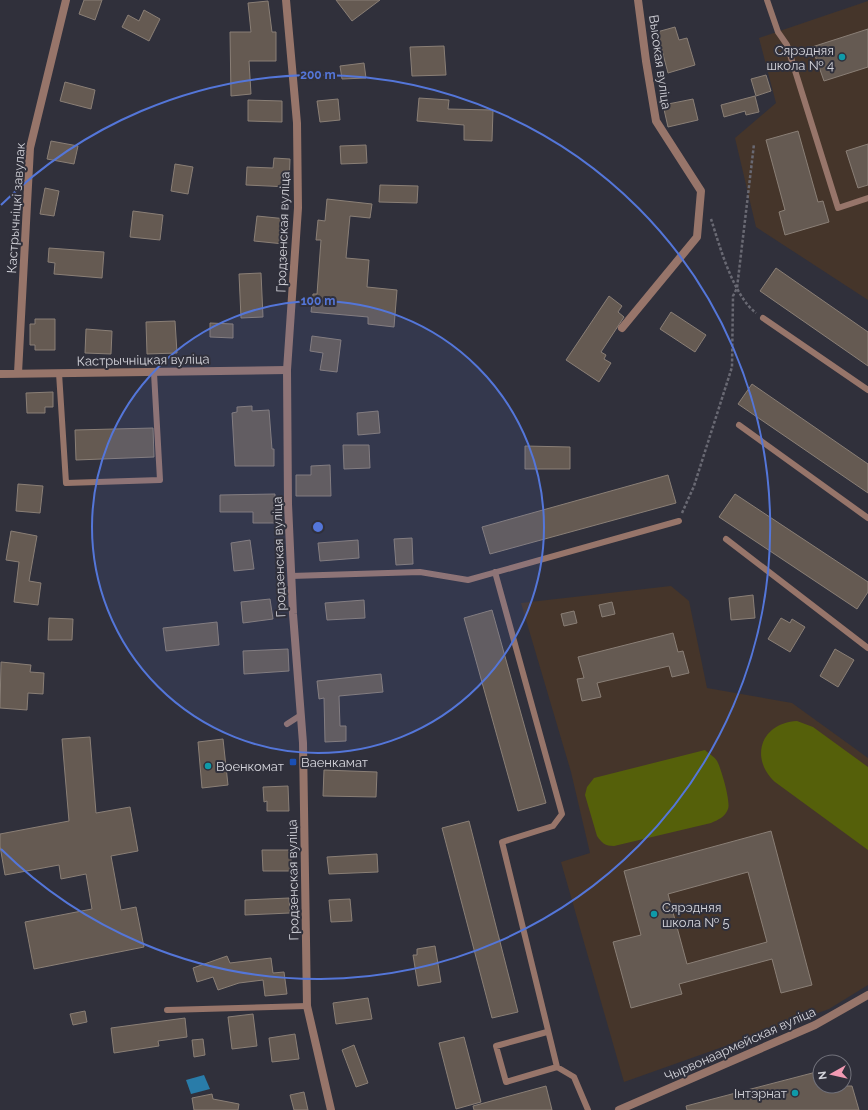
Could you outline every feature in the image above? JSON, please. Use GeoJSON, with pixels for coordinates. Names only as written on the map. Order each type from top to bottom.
{"type":"FeatureCollection","features":[{"type":"Feature","properties":{"kind":"street","name":"Кастрычніцкі завулак"},"geometry":{"type":"LineString","coordinates":[[18,373],[30,148],[66,0]]}},
{"type":"Feature","properties":{"kind":"street","name":"Гродзенская вуліца"},"geometry":{"type":"LineString","coordinates":[[286,0],[297,123],[298,208],[287,370],[291,576],[301,715],[307,1006],[331,1110]]}},
{"type":"Feature","properties":{"kind":"street","name":"Высокая вуліца"},"geometry":{"type":"LineString","coordinates":[[622,328],[697,237],[701,191],[656,122],[638,0]]}},
{"type":"Feature","properties":{"kind":"street","name":"Кастрычніцкая вуліца"},"geometry":{"type":"LineString","coordinates":[[0,374],[287,370]]}},
{"type":"Feature","properties":{"kind":"street","name":"Чырвонаармейская вуліца"},"geometry":{"type":"LineString","coordinates":[[619,1110],[815,1025],[868,995]]}},
{"type":"Feature","properties":{"kind":"lane"},"geometry":{"type":"LineString","coordinates":[[767,0],[778,32],[787,46],[838,208],[868,198]]}},
{"type":"Feature","properties":{"kind":"lane"},"geometry":{"type":"LineString","coordinates":[[763,318],[868,390]]}},
{"type":"Feature","properties":{"kind":"lane"},"geometry":{"type":"LineString","coordinates":[[59,373],[66,483],[160,480],[154,373]]}},
{"type":"Feature","properties":{"kind":"lane"},"geometry":{"type":"LineString","coordinates":[[739,425],[868,518]]}},
{"type":"Feature","properties":{"kind":"lane"},"geometry":{"type":"LineString","coordinates":[[291,576],[420,572],[468,580],[679,521]]}},
{"type":"Feature","properties":{"kind":"lane"},"geometry":{"type":"LineString","coordinates":[[726,539],[868,648]]}},
{"type":"Feature","properties":{"kind":"lane"},"geometry":{"type":"LineString","coordinates":[[495,572],[562,814],[553,826],[502,842],[556,1067]]}},
{"type":"Feature","properties":{"kind":"lane"},"geometry":{"type":"LineString","coordinates":[[287,724],[301,715]]}},
{"type":"Feature","properties":{"kind":"lane"},"geometry":{"type":"LineString","coordinates":[[167,1010],[307,1006]]}},
{"type":"Feature","properties":{"kind":"lane"},"geometry":{"type":"LineString","coordinates":[[547,1032],[496,1046],[506,1082],[556,1067],[574,1077],[588,1110]]}},
{"type":"Feature","properties":{"kind":"path"},"geometry":{"type":"LineString","coordinates":[[679,521],[694,486],[732,367],[733,296],[737,288],[754,144]]}},
{"type":"Feature","properties":{"kind":"path"},"geometry":{"type":"LineString","coordinates":[[709,213],[726,266],[737,288],[751,309],[763,318]]}},
{"type":"Feature","properties":{"kind":"shaded area"},"geometry":{"type":"Polygon","coordinates":[[[868,1],[868,300],[756,227],[735,138],[776,103],[759,38],[868,1]]]}},
{"type":"Feature","properties":{"kind":"shaded area"},"geometry":{"type":"Polygon","coordinates":[[[671,586],[689,601],[707,688],[792,703],[868,758],[868,985],[829,1009],[624,1082],[561,862],[590,853],[571,772],[521,603],[671,586]]]}},
{"type":"Feature","properties":{"kind":"green space"},"geometry":{"type":"Polygon","coordinates":[[[797,721],[813,727],[868,767],[868,850],[775,782],[767,773],[762,763],[761,753],[763,743],[767,735],[775,728],[785,723],[797,721]]]}},
{"type":"Feature","properties":{"kind":"green space"},"geometry":{"type":"Polygon","coordinates":[[[705,750],[717,761],[721,770],[729,805],[727,812],[723,816],[711,823],[614,846],[606,845],[600,841],[597,836],[585,795],[587,787],[594,778],[705,750]]]}},
{"type":"Feature","properties":{"kind":"water"},"geometry":{"type":"Polygon","coordinates":[[[204,1075],[210,1089],[191,1094],[186,1080],[204,1075]]]}},
{"type":"Feature","properties":{"kind":"building"},"geometry":{"type":"Polygon","coordinates":[[[84,0],[102,0],[95,20],[79,14],[84,0]]]}},
{"type":"Feature","properties":{"kind":"building"},"geometry":{"type":"Polygon","coordinates":[[[336,0],[380,0],[352,21],[336,0]]]}},
{"type":"Feature","properties":{"kind":"building"},"geometry":{"type":"Polygon","coordinates":[[[268,1],[272,32],[276,32],[276,61],[249,61],[251,94],[231,96],[230,32],[251,32],[248,3],[268,1]]]}},
{"type":"Feature","properties":{"kind":"building"},"geometry":{"type":"Polygon","coordinates":[[[144,10],[160,19],[149,41],[122,27],[128,15],[139,21],[144,10]]]}},
{"type":"Feature","properties":{"kind":"building"},"geometry":{"type":"Polygon","coordinates":[[[675,27],[679,40],[687,38],[695,65],[668,73],[657,32],[675,27]]]}},
{"type":"Feature","properties":{"kind":"building","name":"Сярэдняя школа № 4"},"geometry":{"type":"Polygon","coordinates":[[[868,29],[868,67],[824,81],[812,47],[868,29]]]}},
{"type":"Feature","properties":{"kind":"building"},"geometry":{"type":"Polygon","coordinates":[[[444,46],[446,75],[412,76],[410,47],[444,46]]]}},
{"type":"Feature","properties":{"kind":"building"},"geometry":{"type":"Polygon","coordinates":[[[364,63],[366,78],[342,79],[340,66],[364,63]]]}},
{"type":"Feature","properties":{"kind":"building"},"geometry":{"type":"Polygon","coordinates":[[[766,75],[771,91],[756,96],[751,79],[766,75]]]}},
{"type":"Feature","properties":{"kind":"building"},"geometry":{"type":"Polygon","coordinates":[[[65,82],[95,90],[91,109],[60,101],[65,82]]]}},
{"type":"Feature","properties":{"kind":"building"},"geometry":{"type":"Polygon","coordinates":[[[755,96],[759,112],[746,115],[745,111],[724,117],[721,105],[755,96]]]}},
{"type":"Feature","properties":{"kind":"building"},"geometry":{"type":"Polygon","coordinates":[[[419,98],[449,100],[448,109],[493,110],[492,141],[464,140],[464,125],[417,121],[419,98]]]}},
{"type":"Feature","properties":{"kind":"building"},"geometry":{"type":"Polygon","coordinates":[[[338,99],[340,120],[320,122],[317,101],[338,99]]]}},
{"type":"Feature","properties":{"kind":"building"},"geometry":{"type":"Polygon","coordinates":[[[693,99],[698,120],[668,127],[663,105],[693,99]]]}},
{"type":"Feature","properties":{"kind":"building"},"geometry":{"type":"Polygon","coordinates":[[[248,100],[282,101],[282,122],[248,121],[248,100]]]}},
{"type":"Feature","properties":{"kind":"building"},"geometry":{"type":"Polygon","coordinates":[[[798,131],[818,202],[823,201],[829,222],[785,235],[779,212],[785,210],[766,140],[798,131]]]}},
{"type":"Feature","properties":{"kind":"building"},"geometry":{"type":"Polygon","coordinates":[[[51,141],[78,146],[74,164],[47,159],[51,141]]]}},
{"type":"Feature","properties":{"kind":"building"},"geometry":{"type":"Polygon","coordinates":[[[868,144],[868,185],[858,188],[846,151],[868,144]]]}},
{"type":"Feature","properties":{"kind":"building"},"geometry":{"type":"Polygon","coordinates":[[[366,145],[367,163],[341,164],[340,146],[366,145]]]}},
{"type":"Feature","properties":{"kind":"building"},"geometry":{"type":"Polygon","coordinates":[[[274,158],[290,159],[289,187],[246,185],[247,167],[273,168],[274,158]]]}},
{"type":"Feature","properties":{"kind":"building"},"geometry":{"type":"Polygon","coordinates":[[[175,164],[193,167],[188,194],[171,191],[175,164]]]}},
{"type":"Feature","properties":{"kind":"building"},"geometry":{"type":"Polygon","coordinates":[[[380,185],[418,186],[417,203],[379,202],[380,185]]]}},
{"type":"Feature","properties":{"kind":"building"},"geometry":{"type":"Polygon","coordinates":[[[45,188],[59,191],[54,216],[40,214],[45,188]]]}},
{"type":"Feature","properties":{"kind":"building"},"geometry":{"type":"Polygon","coordinates":[[[327,199],[372,204],[370,218],[350,216],[346,258],[369,260],[367,287],[397,290],[394,327],[368,324],[368,317],[311,312],[313,294],[317,294],[321,240],[316,240],[318,220],[325,221],[327,199]]]}},
{"type":"Feature","properties":{"kind":"building"},"geometry":{"type":"Polygon","coordinates":[[[133,211],[163,215],[160,240],[130,237],[133,211]]]}},
{"type":"Feature","properties":{"kind":"building"},"geometry":{"type":"Polygon","coordinates":[[[257,216],[287,219],[284,244],[254,241],[257,216]]]}},
{"type":"Feature","properties":{"kind":"building"},"geometry":{"type":"Polygon","coordinates":[[[49,248],[104,252],[102,278],[54,274],[55,263],[48,262],[49,248]]]}},
{"type":"Feature","properties":{"kind":"building"},"geometry":{"type":"Polygon","coordinates":[[[776,268],[868,332],[868,366],[760,291],[776,268]]]}},
{"type":"Feature","properties":{"kind":"building"},"geometry":{"type":"Polygon","coordinates":[[[261,273],[263,317],[241,318],[239,274],[261,273]]]}},
{"type":"Feature","properties":{"kind":"building"},"geometry":{"type":"Polygon","coordinates":[[[609,296],[622,306],[618,312],[624,317],[601,352],[606,355],[604,359],[611,363],[599,382],[566,360],[609,296]]]}},
{"type":"Feature","properties":{"kind":"building"},"geometry":{"type":"Polygon","coordinates":[[[671,312],[706,335],[695,352],[660,329],[671,312]]]}},
{"type":"Feature","properties":{"kind":"building"},"geometry":{"type":"Polygon","coordinates":[[[35,319],[55,319],[55,350],[35,350],[35,345],[30,345],[30,324],[35,324],[35,319]]]}},
{"type":"Feature","properties":{"kind":"building"},"geometry":{"type":"Polygon","coordinates":[[[175,321],[177,353],[147,354],[146,322],[175,321]]]}},
{"type":"Feature","properties":{"kind":"building"},"geometry":{"type":"Polygon","coordinates":[[[210,323],[233,324],[233,338],[210,337],[210,323]]]}},
{"type":"Feature","properties":{"kind":"building"},"geometry":{"type":"Polygon","coordinates":[[[86,329],[112,331],[111,354],[85,353],[86,329]]]}},
{"type":"Feature","properties":{"kind":"building"},"geometry":{"type":"Polygon","coordinates":[[[312,336],[341,340],[337,372],[320,370],[323,353],[310,351],[312,336]]]}},
{"type":"Feature","properties":{"kind":"building"},"geometry":{"type":"Polygon","coordinates":[[[752,384],[868,464],[868,493],[738,404],[752,384]]]}},
{"type":"Feature","properties":{"kind":"building"},"geometry":{"type":"Polygon","coordinates":[[[53,392],[53,407],[45,407],[45,413],[27,413],[26,393],[53,392]]]}},
{"type":"Feature","properties":{"kind":"building"},"geometry":{"type":"Polygon","coordinates":[[[252,406],[252,411],[269,410],[272,449],[274,449],[274,466],[235,466],[232,413],[237,412],[237,407],[252,406]]]}},
{"type":"Feature","properties":{"kind":"building"},"geometry":{"type":"Polygon","coordinates":[[[378,411],[380,433],[358,435],[357,413],[378,411]]]}},
{"type":"Feature","properties":{"kind":"building"},"geometry":{"type":"Polygon","coordinates":[[[153,428],[154,457],[76,460],[75,430],[153,428]]]}},
{"type":"Feature","properties":{"kind":"building"},"geometry":{"type":"Polygon","coordinates":[[[343,445],[369,445],[370,468],[344,469],[343,445]]]}},
{"type":"Feature","properties":{"kind":"building"},"geometry":{"type":"Polygon","coordinates":[[[525,446],[570,447],[570,469],[525,469],[525,446]]]}},
{"type":"Feature","properties":{"kind":"building"},"geometry":{"type":"Polygon","coordinates":[[[330,465],[331,496],[296,496],[296,475],[311,475],[311,466],[330,465]]]}},
{"type":"Feature","properties":{"kind":"building"},"geometry":{"type":"Polygon","coordinates":[[[668,475],[676,503],[490,554],[482,527],[668,475]]]}},
{"type":"Feature","properties":{"kind":"building"},"geometry":{"type":"Polygon","coordinates":[[[18,484],[43,486],[40,513],[16,511],[18,484]]]}},
{"type":"Feature","properties":{"kind":"building"},"geometry":{"type":"Polygon","coordinates":[[[275,494],[275,523],[253,523],[253,512],[220,512],[220,495],[275,494]]]}},
{"type":"Feature","properties":{"kind":"building"},"geometry":{"type":"Polygon","coordinates":[[[735,494],[868,582],[868,592],[857,609],[719,517],[735,494]]]}},
{"type":"Feature","properties":{"kind":"building"},"geometry":{"type":"Polygon","coordinates":[[[11,531],[37,536],[29,581],[41,583],[38,605],[14,602],[19,562],[6,560],[11,531]]]}},
{"type":"Feature","properties":{"kind":"building"},"geometry":{"type":"Polygon","coordinates":[[[412,538],[413,564],[396,565],[394,539],[412,538]]]}},
{"type":"Feature","properties":{"kind":"building"},"geometry":{"type":"Polygon","coordinates":[[[250,540],[254,569],[234,571],[231,543],[250,540]]]}},
{"type":"Feature","properties":{"kind":"building"},"geometry":{"type":"Polygon","coordinates":[[[358,540],[359,558],[320,561],[318,543],[358,540]]]}},
{"type":"Feature","properties":{"kind":"building"},"geometry":{"type":"Polygon","coordinates":[[[753,595],[755,618],[731,620],[729,598],[753,595]]]}},
{"type":"Feature","properties":{"kind":"building"},"geometry":{"type":"Polygon","coordinates":[[[270,599],[273,619],[243,623],[241,602],[270,599]]]}},
{"type":"Feature","properties":{"kind":"building"},"geometry":{"type":"Polygon","coordinates":[[[364,600],[365,618],[327,620],[325,603],[364,600]]]}},
{"type":"Feature","properties":{"kind":"building"},"geometry":{"type":"Polygon","coordinates":[[[612,602],[615,614],[602,617],[599,605],[612,602]]]}},
{"type":"Feature","properties":{"kind":"building"},"geometry":{"type":"Polygon","coordinates":[[[492,610],[546,803],[518,811],[464,618],[492,610]]]}},
{"type":"Feature","properties":{"kind":"building"},"geometry":{"type":"Polygon","coordinates":[[[574,611],[577,623],[564,626],[561,614],[574,611]]]}},
{"type":"Feature","properties":{"kind":"building"},"geometry":{"type":"Polygon","coordinates":[[[49,618],[73,619],[72,640],[48,640],[49,618]]]}},
{"type":"Feature","properties":{"kind":"building"},"geometry":{"type":"Polygon","coordinates":[[[781,618],[790,623],[792,619],[805,627],[790,652],[768,639],[781,618]]]}},
{"type":"Feature","properties":{"kind":"building"},"geometry":{"type":"Polygon","coordinates":[[[217,622],[219,645],[166,651],[163,628],[217,622]]]}},
{"type":"Feature","properties":{"kind":"building"},"geometry":{"type":"Polygon","coordinates":[[[673,633],[678,652],[683,651],[689,673],[672,677],[669,666],[597,683],[601,697],[582,701],[577,679],[584,678],[578,657],[673,633]]]}},
{"type":"Feature","properties":{"kind":"building"},"geometry":{"type":"Polygon","coordinates":[[[288,649],[289,671],[244,674],[243,651],[288,649]]]}},
{"type":"Feature","properties":{"kind":"building"},"geometry":{"type":"Polygon","coordinates":[[[835,649],[854,660],[838,687],[820,676],[835,649]]]}},
{"type":"Feature","properties":{"kind":"building"},"geometry":{"type":"Polygon","coordinates":[[[1,662],[31,665],[30,672],[44,673],[43,694],[28,693],[27,710],[0,708],[1,662]]]}},
{"type":"Feature","properties":{"kind":"building"},"geometry":{"type":"Polygon","coordinates":[[[381,674],[383,692],[339,696],[340,726],[346,726],[346,741],[325,742],[324,698],[319,699],[317,681],[381,674]]]}},
{"type":"Feature","properties":{"kind":"building"},"geometry":{"type":"Polygon","coordinates":[[[90,737],[96,813],[130,807],[138,851],[111,856],[121,910],[136,907],[144,947],[34,969],[25,922],[92,909],[86,874],[61,879],[59,865],[5,875],[0,846],[0,834],[69,821],[62,739],[90,737]]]}},
{"type":"Feature","properties":{"kind":"building","name":"Военкомат"},"geometry":{"type":"Polygon","coordinates":[[[223,739],[228,785],[202,788],[198,742],[223,739]]]}},
{"type":"Feature","properties":{"kind":"building"},"geometry":{"type":"Polygon","coordinates":[[[324,770],[377,772],[376,797],[323,796],[324,770]]]}},
{"type":"Feature","properties":{"kind":"building"},"geometry":{"type":"Polygon","coordinates":[[[288,786],[289,811],[267,811],[267,801],[264,802],[263,787],[288,786]]]}},
{"type":"Feature","properties":{"kind":"building"},"geometry":{"type":"Polygon","coordinates":[[[469,821],[518,1012],[492,1018],[442,828],[469,821]]]}},
{"type":"Feature","properties":{"kind":"building","name":"Сярэдняя школа № 5"},"geometry":{"type":"Polygon","coordinates":[[[771,831],[812,985],[781,993],[772,959],[679,984],[682,994],[631,1008],[613,942],[641,935],[624,871],[771,831]],[[748,872],[668,894],[687,964],[767,942],[748,872]]]}},
{"type":"Feature","properties":{"kind":"building"},"geometry":{"type":"Polygon","coordinates":[[[262,850],[291,850],[291,871],[263,871],[262,850]]]}},
{"type":"Feature","properties":{"kind":"building"},"geometry":{"type":"Polygon","coordinates":[[[377,854],[378,872],[329,874],[327,857],[377,854]]]}},
{"type":"Feature","properties":{"kind":"building"},"geometry":{"type":"Polygon","coordinates":[[[289,898],[290,913],[245,915],[245,900],[289,898]]]}},
{"type":"Feature","properties":{"kind":"building"},"geometry":{"type":"Polygon","coordinates":[[[350,899],[352,921],[331,922],[329,900],[350,899]]]}},
{"type":"Feature","properties":{"kind":"building"},"geometry":{"type":"Polygon","coordinates":[[[435,946],[441,982],[418,986],[413,955],[417,955],[417,949],[435,946]]]}},
{"type":"Feature","properties":{"kind":"building"},"geometry":{"type":"Polygon","coordinates":[[[227,956],[230,963],[271,958],[273,973],[284,972],[287,994],[265,996],[263,980],[239,983],[218,990],[213,977],[197,982],[193,968],[227,956]]]}},
{"type":"Feature","properties":{"kind":"building"},"geometry":{"type":"Polygon","coordinates":[[[368,998],[372,1019],[336,1024],[333,1003],[368,998]]]}},
{"type":"Feature","properties":{"kind":"building"},"geometry":{"type":"Polygon","coordinates":[[[85,1011],[87,1022],[73,1025],[70,1014],[85,1011]]]}},
{"type":"Feature","properties":{"kind":"building"},"geometry":{"type":"Polygon","coordinates":[[[253,1014],[257,1046],[232,1049],[228,1017],[253,1014]]]}},
{"type":"Feature","properties":{"kind":"building"},"geometry":{"type":"Polygon","coordinates":[[[185,1018],[187,1037],[158,1041],[159,1046],[114,1053],[111,1028],[185,1018]]]}},
{"type":"Feature","properties":{"kind":"building"},"geometry":{"type":"Polygon","coordinates":[[[295,1034],[299,1059],[272,1062],[269,1038],[295,1034]]]}},
{"type":"Feature","properties":{"kind":"building"},"geometry":{"type":"Polygon","coordinates":[[[464,1037],[481,1102],[456,1109],[439,1043],[464,1037]]]}},
{"type":"Feature","properties":{"kind":"building"},"geometry":{"type":"Polygon","coordinates":[[[203,1039],[205,1055],[194,1057],[192,1040],[203,1039]]]}},
{"type":"Feature","properties":{"kind":"building"},"geometry":{"type":"Polygon","coordinates":[[[354,1045],[368,1083],[356,1087],[342,1050],[354,1045]]]}},
{"type":"Feature","properties":{"kind":"building","name":"Інтэрнат"},"geometry":{"type":"Polygon","coordinates":[[[812,1073],[812,1094],[852,1094],[852,1086],[859,1110],[687,1110],[686,1106],[812,1073]]]}},
{"type":"Feature","properties":{"kind":"building"},"geometry":{"type":"Polygon","coordinates":[[[546,1086],[552,1110],[474,1110],[473,1106],[546,1086]]]}},
{"type":"Feature","properties":{"kind":"building"},"geometry":{"type":"Polygon","coordinates":[[[304,1092],[308,1110],[294,1110],[290,1095],[304,1092]]]}},
{"type":"Feature","properties":{"kind":"building"},"geometry":{"type":"Polygon","coordinates":[[[212,1094],[213,1099],[239,1104],[238,1110],[194,1110],[192,1098],[212,1094]]]}},
{"type":"Feature","properties":{"kind":"place","name":"Сярэдняя школа № 4"},"geometry":{"type":"Point","coordinates":[842,57]}},
{"type":"Feature","properties":{"kind":"place","name":"Ваенкамат"},"geometry":{"type":"Point","coordinates":[293,762]}},
{"type":"Feature","properties":{"kind":"place","name":"Военкомат"},"geometry":{"type":"Point","coordinates":[208,766]}},
{"type":"Feature","properties":{"kind":"place","name":"Сярэдняя школа № 5"},"geometry":{"type":"Point","coordinates":[654,914]}},
{"type":"Feature","properties":{"kind":"place","name":"Інтэрнат"},"geometry":{"type":"Point","coordinates":[795,1093]}}]}
